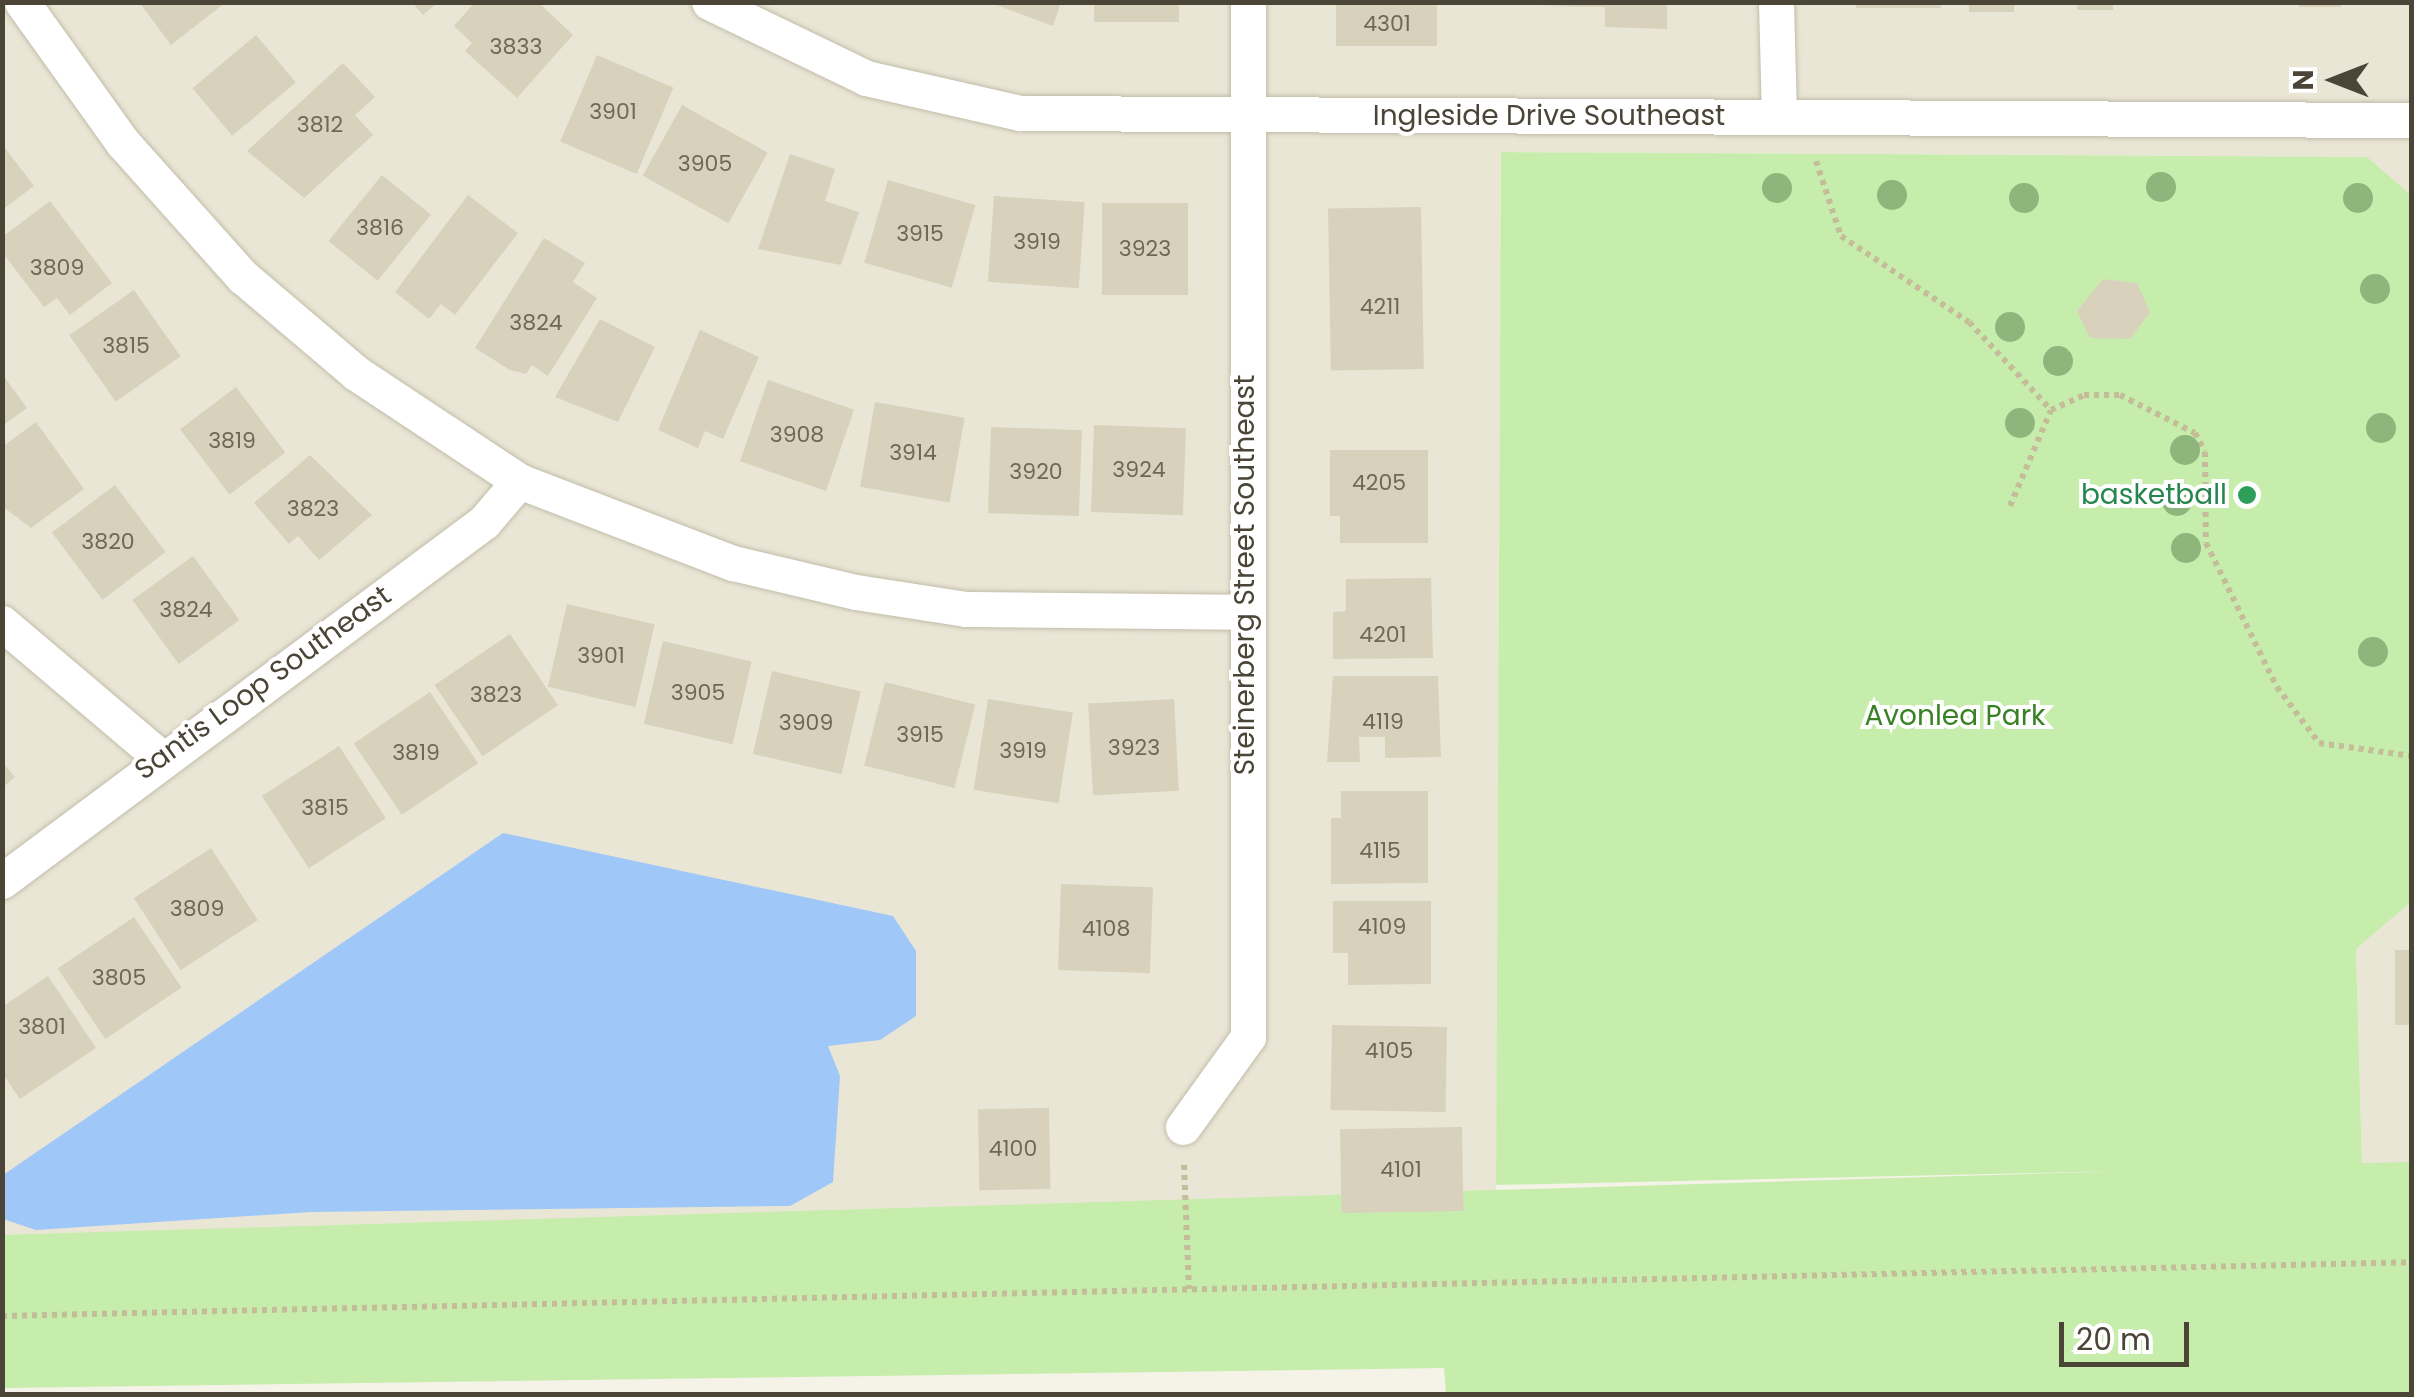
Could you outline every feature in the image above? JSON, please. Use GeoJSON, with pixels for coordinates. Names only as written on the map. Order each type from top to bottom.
{"type":"FeatureCollection","features":[{"type":"Feature","properties":{"kind":"street"},"geometry":{"type":"LineString","coordinates":[[22,2],[123,143],[243,278],[356,373],[519,481],[733,563],[856,592],[966,608],[1243,612]]}},
{"type":"Feature","properties":{"kind":"street","name":"Ingleside Drive Southeast"},"geometry":{"type":"LineString","coordinates":[[708,2],[866,78],[968,104],[1248,112],[2412,120]]}},
{"type":"Feature","properties":{"kind":"street","name":"Steinerberg Street Southeast"},"geometry":{"type":"LineString","coordinates":[[1183,1127],[1248,1038],[1243,612],[1248,2]]}},
{"type":"Feature","properties":{"kind":"street"},"geometry":{"type":"LineString","coordinates":[[1776,2],[1779,115]]}},
{"type":"Feature","properties":{"kind":"street","name":"Santis Loop Southeast"},"geometry":{"type":"LineString","coordinates":[[2,881],[159,756],[484,522],[519,481]]}},
{"type":"Feature","properties":{"kind":"street"},"geometry":{"type":"LineString","coordinates":[[2,623],[159,756]]}},
{"type":"Feature","properties":{"kind":"path"},"geometry":{"type":"LineString","coordinates":[[1816,161],[1841,236],[1969,322],[2051,410]]}},
{"type":"Feature","properties":{"kind":"path"},"geometry":{"type":"LineString","coordinates":[[2010,506],[2051,410],[2084,394],[2120,394],[2196,433],[2205,452],[2206,544],[2277,688],[2319,742],[2412,756]]}},
{"type":"Feature","properties":{"kind":"path"},"geometry":{"type":"LineString","coordinates":[[1183,1127],[1189,1289]]}},
{"type":"Feature","properties":{"kind":"path"},"geometry":{"type":"LineString","coordinates":[[2,1316],[2412,1262]]}},
{"type":"Feature","properties":{"kind":"shaded area"},"geometry":{"type":"Polygon","coordinates":[[[2,3],[2411,3],[2411,195],[2366,157],[1501,152],[1496,1235],[3,1279],[2,3]]]}},
{"type":"Feature","properties":{"kind":"shaded area"},"geometry":{"type":"Polygon","coordinates":[[[2411,902],[2411,1164],[2362,1164],[2356,949],[2411,902]]]}},
{"type":"Feature","properties":{"kind":"green space","name":"Avonlea Park"},"geometry":{"type":"Polygon","coordinates":[[[1501,152],[2367,157],[2411,195],[2411,902],[2356,949],[2362,1163],[2411,1162],[2411,1394],[1446,1394],[1444,1368],[3,1388],[2,1235],[2126,1171],[1496,1185],[1501,152]]]}},
{"type":"Feature","properties":{"kind":"water"},"geometry":{"type":"Polygon","coordinates":[[[503,833],[893,916],[916,951],[916,1016],[880,1040],[828,1046],[840,1076],[833,1182],[790,1206],[311,1212],[36,1230],[3,1219],[3,1175],[503,833]]]}},
{"type":"Feature","properties":{"kind":"building"},"geometry":{"type":"Polygon","coordinates":[[[139,2],[226,2],[171,45],[139,2]]]}},
{"type":"Feature","properties":{"kind":"building"},"geometry":{"type":"Polygon","coordinates":[[[412,2],[438,2],[423,15],[412,2]]]}},
{"type":"Feature","properties":{"kind":"building"},"geometry":{"type":"Polygon","coordinates":[[[475,2],[538,2],[573,35],[517,98],[465,51],[472,43],[454,26],[475,2]]]}},
{"type":"Feature","properties":{"kind":"building"},"geometry":{"type":"Polygon","coordinates":[[[989,2],[1061,2],[1053,26],[989,2]]]}},
{"type":"Feature","properties":{"kind":"building"},"geometry":{"type":"Polygon","coordinates":[[[1094,2],[1179,2],[1179,22],[1094,22],[1094,2]]]}},
{"type":"Feature","properties":{"kind":"building"},"geometry":{"type":"Polygon","coordinates":[[[1336,2],[1437,2],[1437,46],[1336,46],[1336,2]]]}},
{"type":"Feature","properties":{"kind":"building"},"geometry":{"type":"Polygon","coordinates":[[[1667,2],[1667,29],[1605,27],[1605,7],[1541,6],[1667,2]]]}},
{"type":"Feature","properties":{"kind":"building"},"geometry":{"type":"Polygon","coordinates":[[[1856,2],[1941,2],[1941,8],[1856,8],[1856,2]]]}},
{"type":"Feature","properties":{"kind":"building"},"geometry":{"type":"Polygon","coordinates":[[[1969,2],[2014,2],[2014,12],[1969,12],[1969,2]]]}},
{"type":"Feature","properties":{"kind":"building"},"geometry":{"type":"Polygon","coordinates":[[[2077,2],[2113,2],[2113,10],[2077,10],[2077,2]]]}},
{"type":"Feature","properties":{"kind":"building"},"geometry":{"type":"Polygon","coordinates":[[[2299,2],[2341,2],[2341,7],[2299,7],[2299,2]]]}},
{"type":"Feature","properties":{"kind":"building"},"geometry":{"type":"Polygon","coordinates":[[[256,35],[296,82],[232,136],[192,88],[256,35]]]}},
{"type":"Feature","properties":{"kind":"building"},"geometry":{"type":"Polygon","coordinates":[[[597,55],[673,87],[637,174],[560,142],[597,55]]]}},
{"type":"Feature","properties":{"kind":"building"},"geometry":{"type":"Polygon","coordinates":[[[343,63],[375,97],[355,115],[373,135],[304,198],[247,151],[343,63]]]}},
{"type":"Feature","properties":{"kind":"building"},"geometry":{"type":"Polygon","coordinates":[[[682,105],[768,153],[728,223],[643,176],[682,105]]]}},
{"type":"Feature","properties":{"kind":"building"},"geometry":{"type":"Polygon","coordinates":[[[2,144],[34,186],[2,210],[2,144]]]}},
{"type":"Feature","properties":{"kind":"building"},"geometry":{"type":"Polygon","coordinates":[[[790,154],[835,169],[825,201],[859,212],[841,265],[758,249],[790,154]]]}},
{"type":"Feature","properties":{"kind":"building"},"geometry":{"type":"Polygon","coordinates":[[[382,175],[431,215],[377,281],[329,241],[382,175]]]}},
{"type":"Feature","properties":{"kind":"building"},"geometry":{"type":"Polygon","coordinates":[[[888,180],[975,205],[952,288],[864,263],[888,180]]]}},
{"type":"Feature","properties":{"kind":"building"},"geometry":{"type":"Polygon","coordinates":[[[468,195],[518,233],[455,315],[441,304],[429,319],[395,292],[468,195]]]}},
{"type":"Feature","properties":{"kind":"building"},"geometry":{"type":"Polygon","coordinates":[[[994,196],[1085,202],[1079,288],[988,282],[994,196]]]}},
{"type":"Feature","properties":{"kind":"building"},"geometry":{"type":"Polygon","coordinates":[[[50,201],[112,283],[70,315],[57,298],[44,307],[2,252],[2,237],[50,201]]]}},
{"type":"Feature","properties":{"kind":"building"},"geometry":{"type":"Polygon","coordinates":[[[1102,203],[1188,203],[1188,295],[1102,295],[1102,203]]]}},
{"type":"Feature","properties":{"kind":"building"},"geometry":{"type":"Polygon","coordinates":[[[1421,207],[1424,369],[1331,371],[1328,209],[1421,207]]]}},
{"type":"Feature","properties":{"kind":"building"},"geometry":{"type":"Polygon","coordinates":[[[544,238],[585,263],[573,282],[597,298],[548,376],[532,365],[526,374],[510,370],[475,348],[544,238]]]}},
{"type":"Feature","properties":{"kind":"building"},"geometry":{"type":"Polygon","coordinates":[[[2103,279],[2137,283],[2150,312],[2130,339],[2090,338],[2077,311],[2103,279]]]}},
{"type":"Feature","properties":{"kind":"building"},"geometry":{"type":"Polygon","coordinates":[[[134,290],[180,356],[116,402],[69,335],[134,290]]]}},
{"type":"Feature","properties":{"kind":"building"},"geometry":{"type":"Polygon","coordinates":[[[600,319],[655,347],[618,422],[555,397],[600,319]]]}},
{"type":"Feature","properties":{"kind":"building"},"geometry":{"type":"Polygon","coordinates":[[[700,330],[759,357],[723,439],[705,431],[698,448],[658,430],[700,330]]]}},
{"type":"Feature","properties":{"kind":"building"},"geometry":{"type":"Polygon","coordinates":[[[2,374],[27,408],[2,426],[2,374]]]}},
{"type":"Feature","properties":{"kind":"building"},"geometry":{"type":"Polygon","coordinates":[[[768,380],[854,410],[826,491],[740,461],[768,380]]]}},
{"type":"Feature","properties":{"kind":"building"},"geometry":{"type":"Polygon","coordinates":[[[236,387],[285,452],[229,495],[180,429],[236,387]]]}},
{"type":"Feature","properties":{"kind":"building"},"geometry":{"type":"Polygon","coordinates":[[[875,402],[965,418],[950,502],[860,487],[875,402]]]}},
{"type":"Feature","properties":{"kind":"building"},"geometry":{"type":"Polygon","coordinates":[[[36,422],[84,489],[31,528],[2,506],[2,447],[36,422]]]}},
{"type":"Feature","properties":{"kind":"building"},"geometry":{"type":"Polygon","coordinates":[[[1094,425],[1186,428],[1183,515],[1091,512],[1094,425]]]}},
{"type":"Feature","properties":{"kind":"building"},"geometry":{"type":"Polygon","coordinates":[[[991,427],[1082,430],[1079,516],[988,513],[991,427]]]}},
{"type":"Feature","properties":{"kind":"building"},"geometry":{"type":"Polygon","coordinates":[[[1330,450],[1428,450],[1428,543],[1340,543],[1340,516],[1330,516],[1330,450]]]}},
{"type":"Feature","properties":{"kind":"building"},"geometry":{"type":"Polygon","coordinates":[[[310,455],[372,515],[319,560],[298,536],[289,544],[254,503],[310,455]]]}},
{"type":"Feature","properties":{"kind":"building"},"geometry":{"type":"Polygon","coordinates":[[[115,485],[166,552],[102,600],[52,533],[115,485]]]}},
{"type":"Feature","properties":{"kind":"building"},"geometry":{"type":"Polygon","coordinates":[[[193,556],[239,620],[179,664],[132,600],[193,556]]]}},
{"type":"Feature","properties":{"kind":"building"},"geometry":{"type":"Polygon","coordinates":[[[1431,578],[1433,658],[1333,659],[1333,612],[1346,611],[1346,579],[1431,578]]]}},
{"type":"Feature","properties":{"kind":"building"},"geometry":{"type":"Polygon","coordinates":[[[567,604],[655,624],[636,707],[548,687],[567,604]]]}},
{"type":"Feature","properties":{"kind":"building"},"geometry":{"type":"Polygon","coordinates":[[[510,634],[558,705],[483,756],[435,685],[510,634]]]}},
{"type":"Feature","properties":{"kind":"building"},"geometry":{"type":"Polygon","coordinates":[[[663,641],[752,661],[733,744],[644,724],[663,641]]]}},
{"type":"Feature","properties":{"kind":"building"},"geometry":{"type":"Polygon","coordinates":[[[772,671],[861,691],[842,774],[753,754],[772,671]]]}},
{"type":"Feature","properties":{"kind":"building"},"geometry":{"type":"Polygon","coordinates":[[[1333,676],[1438,676],[1441,757],[1385,758],[1385,737],[1359,737],[1360,762],[1327,762],[1333,676]]]}},
{"type":"Feature","properties":{"kind":"building"},"geometry":{"type":"Polygon","coordinates":[[[885,682],[975,704],[954,788],[864,765],[885,682]]]}},
{"type":"Feature","properties":{"kind":"building"},"geometry":{"type":"Polygon","coordinates":[[[430,692],[478,763],[402,815],[354,743],[430,692]]]}},
{"type":"Feature","properties":{"kind":"building"},"geometry":{"type":"Polygon","coordinates":[[[988,699],[1073,712],[1059,803],[974,790],[988,699]]]}},
{"type":"Feature","properties":{"kind":"building"},"geometry":{"type":"Polygon","coordinates":[[[1174,699],[1179,791],[1093,795],[1088,704],[1174,699]]]}},
{"type":"Feature","properties":{"kind":"building"},"geometry":{"type":"Polygon","coordinates":[[[339,746],[386,818],[309,868],[262,796],[339,746]]]}},
{"type":"Feature","properties":{"kind":"building"},"geometry":{"type":"Polygon","coordinates":[[[2,762],[15,777],[2,788],[2,762]]]}},
{"type":"Feature","properties":{"kind":"building"},"geometry":{"type":"Polygon","coordinates":[[[1341,791],[1428,791],[1428,883],[1331,884],[1331,818],[1341,818],[1341,791]]]}},
{"type":"Feature","properties":{"kind":"building"},"geometry":{"type":"Polygon","coordinates":[[[211,848],[258,920],[181,970],[134,898],[211,848]]]}},
{"type":"Feature","properties":{"kind":"building"},"geometry":{"type":"Polygon","coordinates":[[[1061,884],[1153,887],[1150,973],[1058,970],[1061,884]]]}},
{"type":"Feature","properties":{"kind":"building"},"geometry":{"type":"Polygon","coordinates":[[[1333,901],[1431,901],[1431,984],[1348,985],[1348,953],[1333,953],[1333,901]]]}},
{"type":"Feature","properties":{"kind":"building"},"geometry":{"type":"Polygon","coordinates":[[[134,917],[182,987],[105,1039],[58,968],[134,917]]]}},
{"type":"Feature","properties":{"kind":"building"},"geometry":{"type":"Polygon","coordinates":[[[2395,950],[2412,950],[2412,1025],[2395,1025],[2395,950]]]}},
{"type":"Feature","properties":{"kind":"building"},"geometry":{"type":"Polygon","coordinates":[[[48,976],[96,1048],[20,1099],[2,1073],[2,1007],[48,976]]]}},
{"type":"Feature","properties":{"kind":"building"},"geometry":{"type":"Polygon","coordinates":[[[1332,1025],[1447,1027],[1445,1112],[1331,1110],[1332,1025]]]}},
{"type":"Feature","properties":{"kind":"building"},"geometry":{"type":"Polygon","coordinates":[[[1049,1108],[1050,1189],[979,1190],[978,1109],[1049,1108]]]}},
{"type":"Feature","properties":{"kind":"building"},"geometry":{"type":"Polygon","coordinates":[[[1462,1127],[1463,1211],[1341,1213],[1340,1129],[1462,1127]]]}},
{"type":"Feature","properties":{"kind":"place","name":"basketball"},"geometry":{"type":"Point","coordinates":[2247,495]}}]}
